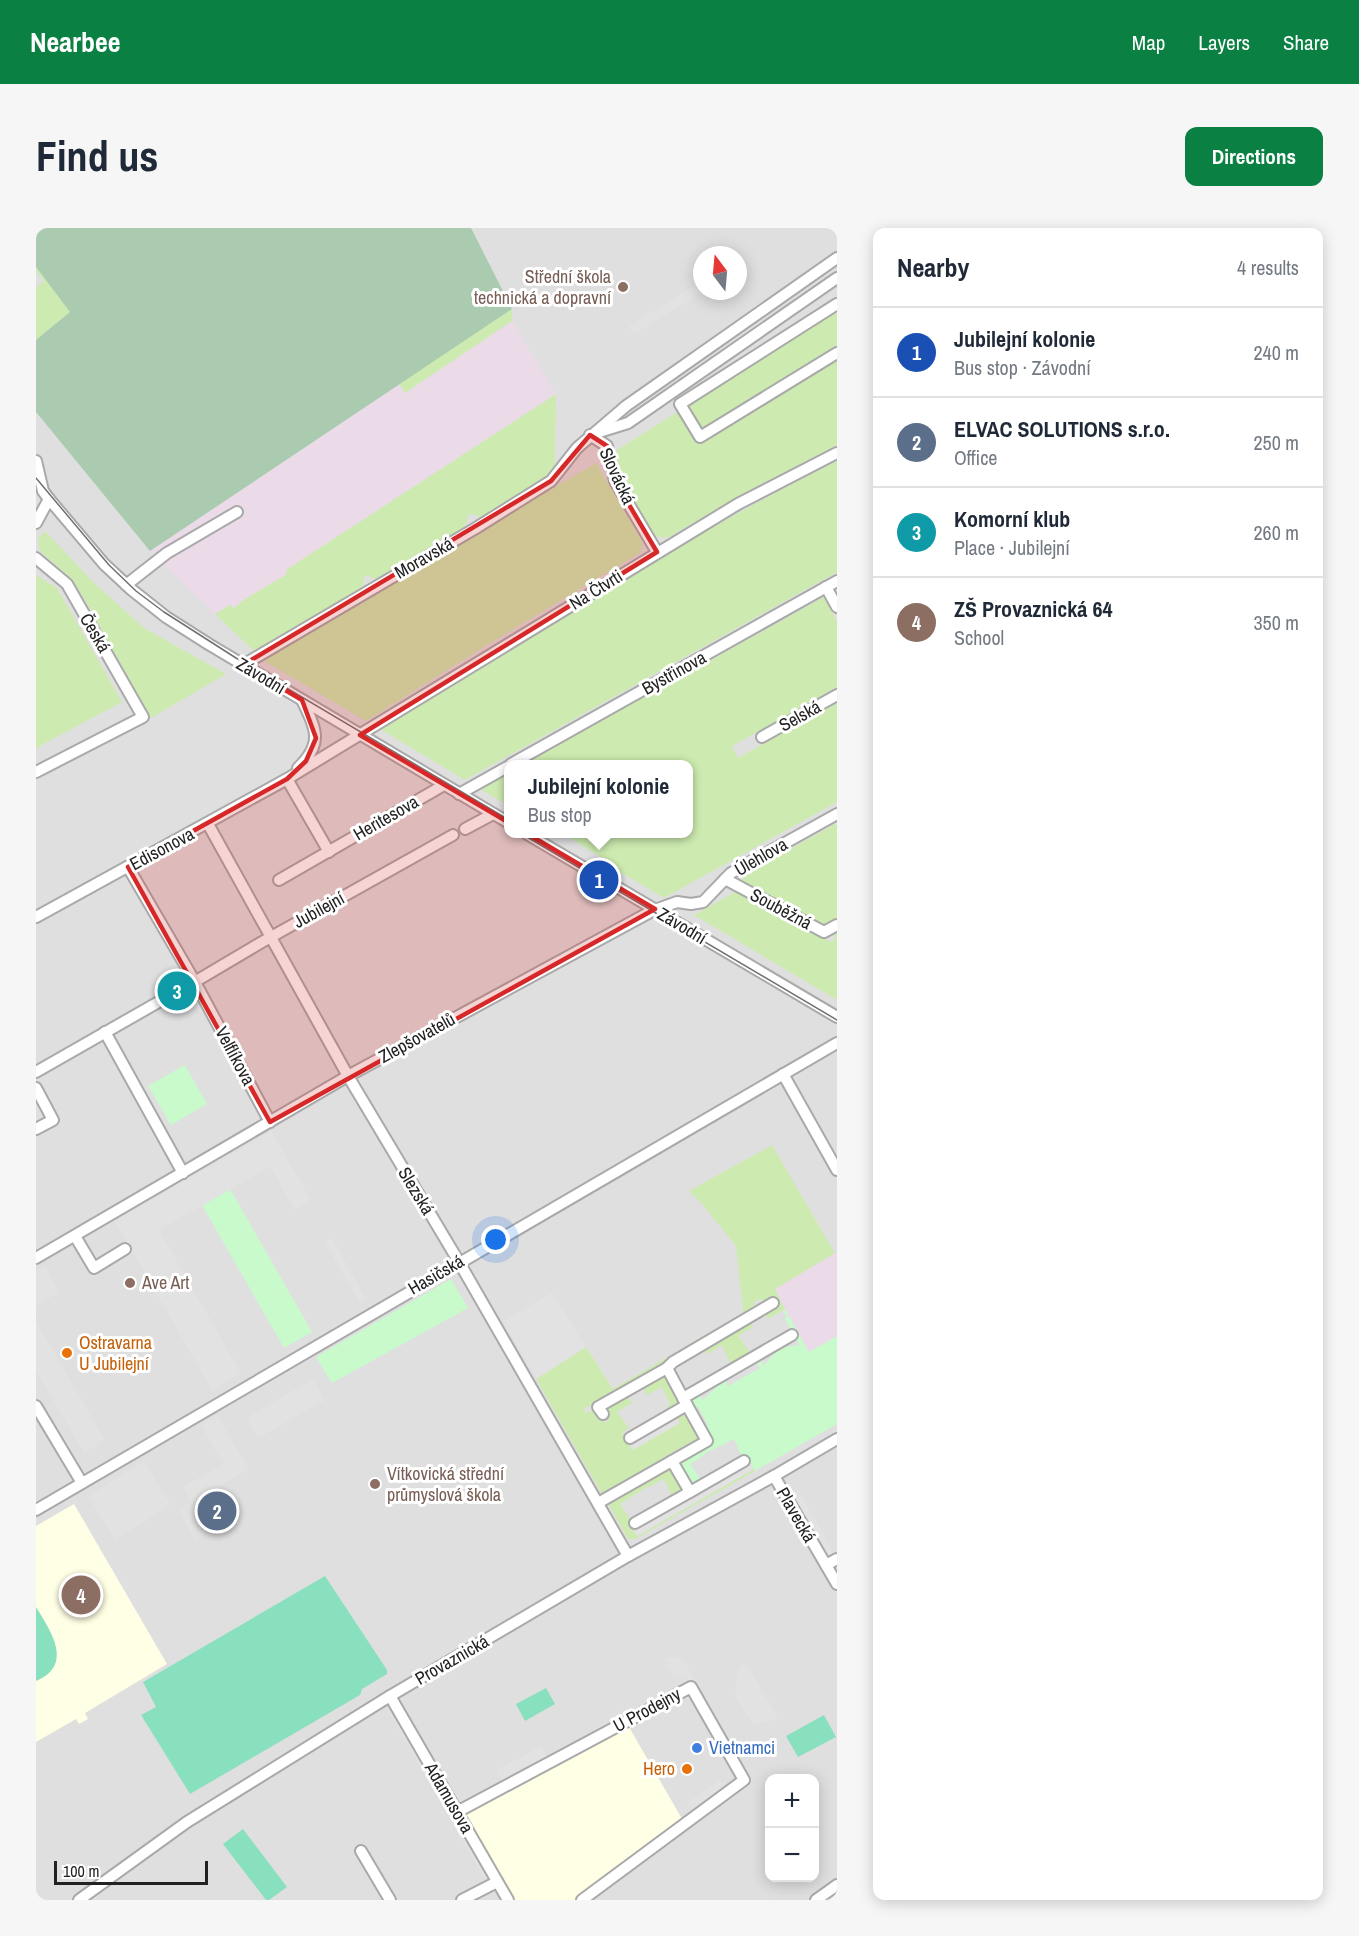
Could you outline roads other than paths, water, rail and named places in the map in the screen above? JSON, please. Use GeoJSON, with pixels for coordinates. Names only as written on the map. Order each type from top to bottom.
{"type":"FeatureCollection","features":[{"type":"Feature","properties":{"kind":"street","name":"Moravská"},"geometry":{"type":"LineString","coordinates":[[243,665],[476,528],[551,481],[590,435],[634,400],[837,258]]}},
{"type":"Feature","properties":{"kind":"street"},"geometry":{"type":"LineString","coordinates":[[590,435],[628,423],[837,278]]}},
{"type":"Feature","properties":{"kind":"street"},"geometry":{"type":"LineString","coordinates":[[837,304],[680,404],[700,437],[837,353]]}},
{"type":"Feature","properties":{"kind":"street","name":"Slovácká"},"geometry":{"type":"LineString","coordinates":[[590,435],[607,446],[615,481],[657,552]]}},
{"type":"Feature","properties":{"kind":"street","name":"Na Čtvrti"},"geometry":{"type":"LineString","coordinates":[[360,735],[738,504],[837,453]]}},
{"type":"Feature","properties":{"kind":"street","name":"Závodní"},"geometry":{"type":"LineString","coordinates":[[36,461],[43,492],[94,553],[126,585],[180,627],[504,820]]}},
{"type":"Feature","properties":{"kind":"street"},"geometry":{"type":"LineString","coordinates":[[36,523],[43,492]]}},
{"type":"Feature","properties":{"kind":"street"},"geometry":{"type":"LineString","coordinates":[[126,585],[167,552],[237,512]]}},
{"type":"Feature","properties":{"kind":"street","name":"Česká"},"geometry":{"type":"LineString","coordinates":[[36,558],[66,584],[143,717],[36,772]]}},
{"type":"Feature","properties":{"kind":"street","name":"Bystřinova"},"geometry":{"type":"LineString","coordinates":[[519,760],[837,581]]}},
{"type":"Feature","properties":{"kind":"street"},"geometry":{"type":"LineString","coordinates":[[826,587],[837,608]]}},
{"type":"Feature","properties":{"kind":"street","name":"Selská"},"geometry":{"type":"LineString","coordinates":[[762,737],[837,695]]}},
{"type":"Feature","properties":{"kind":"street","name":"Edisonova"},"geometry":{"type":"LineString","coordinates":[[287,779],[306,760],[316,738],[312,720],[302,700]]}},
{"type":"Feature","properties":{"kind":"street","name":"Edisonova"},"geometry":{"type":"LineString","coordinates":[[36,917],[208,824],[360,735]]}},
{"type":"Feature","properties":{"kind":"street","name":"Bystřinova"},"geometry":{"type":"LineString","coordinates":[[459,794],[504,768]]}},
{"type":"Feature","properties":{"kind":"street"},"geometry":{"type":"LineString","coordinates":[[287,779],[329,852]]}},
{"type":"Feature","properties":{"kind":"street","name":"Heritesova"},"geometry":{"type":"LineString","coordinates":[[279,880],[444,785]]}},
{"type":"Feature","properties":{"kind":"street"},"geometry":{"type":"LineString","coordinates":[[465,829],[494,814]]}},
{"type":"Feature","properties":{"kind":"street","name":"Úlehlova"},"geometry":{"type":"LineString","coordinates":[[655,909],[678,902],[691,904],[703,902],[731,873],[837,814]]}},
{"type":"Feature","properties":{"kind":"street","name":"Slezská"},"geometry":{"type":"LineString","coordinates":[[208,824],[348,1076],[459,1262],[628,1556]]}},
{"type":"Feature","properties":{"kind":"street","name":"Jubilejní"},"geometry":{"type":"LineString","coordinates":[[191,984],[453,835]]}},
{"type":"Feature","properties":{"kind":"street","name":"Závodní"},"geometry":{"type":"LineString","coordinates":[[534,838],[837,1017]]}},
{"type":"Feature","properties":{"kind":"street","name":"Velflíkova"},"geometry":{"type":"LineString","coordinates":[[128,867],[191,984],[270,1122]]}},
{"type":"Feature","properties":{"kind":"street","name":"Souběžná"},"geometry":{"type":"LineString","coordinates":[[725,879],[824,932],[837,925]]}},
{"type":"Feature","properties":{"kind":"street","name":"Zlepšovatelů"},"geometry":{"type":"LineString","coordinates":[[36,1258],[348,1076],[655,909]]}},
{"type":"Feature","properties":{"kind":"street"},"geometry":{"type":"LineString","coordinates":[[36,1072],[169,996]]}},
{"type":"Feature","properties":{"kind":"street"},"geometry":{"type":"LineString","coordinates":[[105,1032],[183,1173]]}},
{"type":"Feature","properties":{"kind":"street","name":"Hasičská"},"geometry":{"type":"LineString","coordinates":[[36,1510],[837,1043]]}},
{"type":"Feature","properties":{"kind":"street"},"geometry":{"type":"LineString","coordinates":[[783,1074],[837,1170]]}},
{"type":"Feature","properties":{"kind":"street"},"geometry":{"type":"LineString","coordinates":[[36,1088],[53,1119],[36,1129]]}},
{"type":"Feature","properties":{"kind":"street"},"geometry":{"type":"LineString","coordinates":[[75,1236],[94,1268],[125,1249]]}},
{"type":"Feature","properties":{"kind":"street"},"geometry":{"type":"LineString","coordinates":[[603,1414],[598,1407],[774,1303]]}},
{"type":"Feature","properties":{"kind":"street"},"geometry":{"type":"LineString","coordinates":[[630,1438],[792,1335]]}},
{"type":"Feature","properties":{"kind":"street"},"geometry":{"type":"LineString","coordinates":[[598,1503],[707,1441],[667,1368]]}},
{"type":"Feature","properties":{"kind":"street"},"geometry":{"type":"LineString","coordinates":[[36,1406],[82,1483]]}},
{"type":"Feature","properties":{"kind":"street","name":"Provaznická"},"geometry":{"type":"LineString","coordinates":[[79,1900],[188,1822],[390,1695],[628,1556],[837,1439]]}},
{"type":"Feature","properties":{"kind":"street"},"geometry":{"type":"LineString","coordinates":[[672,1461],[690,1492]]}},
{"type":"Feature","properties":{"kind":"street"},"geometry":{"type":"LineString","coordinates":[[635,1523],[744,1461]]}},
{"type":"Feature","properties":{"kind":"street","name":"Plavecká"},"geometry":{"type":"LineString","coordinates":[[774,1476],[837,1584]]}},
{"type":"Feature","properties":{"kind":"street"},"geometry":{"type":"LineString","coordinates":[[826,1565],[837,1559]]}},
{"type":"Feature","properties":{"kind":"street","name":"U Prodejny"},"geometry":{"type":"LineString","coordinates":[[457,1812],[691,1687],[744,1780],[582,1900]]}},
{"type":"Feature","properties":{"kind":"street","name":"Adamusova"},"geometry":{"type":"LineString","coordinates":[[390,1695],[508,1900]]}},
{"type":"Feature","properties":{"kind":"street"},"geometry":{"type":"LineString","coordinates":[[360,1851],[390,1900]]}},
{"type":"Feature","properties":{"kind":"street"},"geometry":{"type":"LineString","coordinates":[[462,1900],[497,1882]]}},
{"type":"Feature","properties":{"kind":"street"},"geometry":{"type":"LineString","coordinates":[[816,1900],[837,1885]]}},
{"type":"Feature","properties":{"kind":"tunnel"},"geometry":{"type":"LineString","coordinates":[[169,996],[186,987]]}},
{"type":"Feature","properties":{"kind":"tram line"},"geometry":{"type":"LineString","coordinates":[[36,478],[109,565],[136,591],[164,612],[236,658],[504,817]]}},
{"type":"Feature","properties":{"kind":"tram line"},"geometry":{"type":"LineString","coordinates":[[529,838],[837,1020]]}},
{"type":"Feature","properties":{"kind":"place","name":"Střední škola technická a dopravní"},"geometry":{"type":"Point","coordinates":[623,287]}},
{"type":"Feature","properties":{"kind":"place","name":"Jubilejní kolonie"},"geometry":{"type":"Point","coordinates":[599,880]}},
{"type":"Feature","properties":{"kind":"place","name":"Komorní klub"},"geometry":{"type":"Point","coordinates":[177,991]}},
{"type":"Feature","properties":{"kind":"place","name":"Ave Art"},"geometry":{"type":"Point","coordinates":[130,1283]}},
{"type":"Feature","properties":{"kind":"place","name":"Ostravarna U Jubilejní"},"geometry":{"type":"Point","coordinates":[67,1353]}},
{"type":"Feature","properties":{"kind":"place","name":"Vítkovická střední průmyslová škola"},"geometry":{"type":"Point","coordinates":[375,1484]}},
{"type":"Feature","properties":{"kind":"place","name":"ELVAC SOLUTIONS s.r.o."},"geometry":{"type":"Point","coordinates":[217,1511]}},
{"type":"Feature","properties":{"kind":"place","name":"ZŠ Provaznická 64"},"geometry":{"type":"Point","coordinates":[81,1595]}},
{"type":"Feature","properties":{"kind":"place","name":"Vietnamci"},"geometry":{"type":"Point","coordinates":[697,1748]}},
{"type":"Feature","properties":{"kind":"place","name":"Hero"},"geometry":{"type":"Point","coordinates":[687,1769]}}]}
